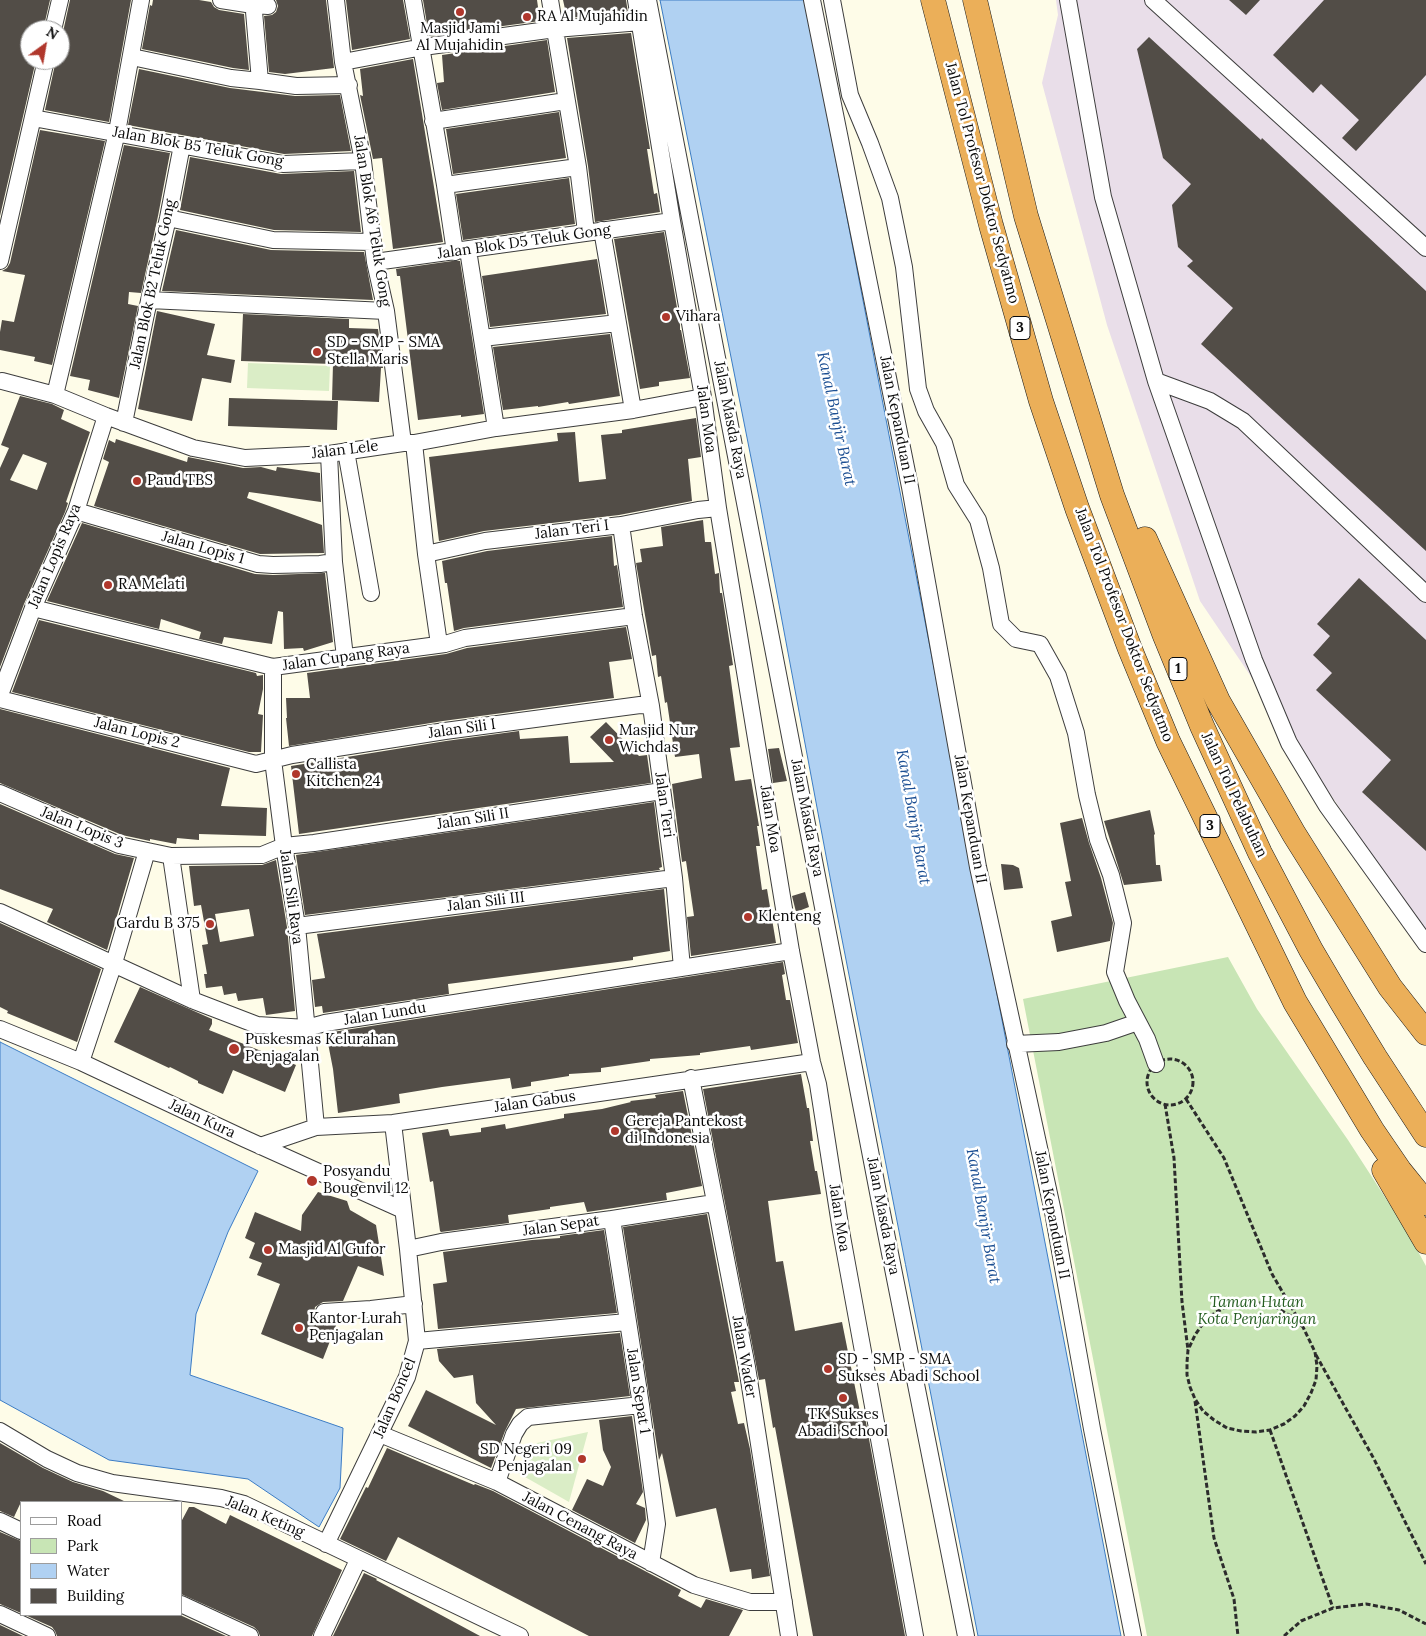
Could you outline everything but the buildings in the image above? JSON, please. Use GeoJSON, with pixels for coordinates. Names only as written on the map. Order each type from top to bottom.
{"type":"FeatureCollection","features":[{"type":"Feature","properties":{"kind":"highway","name":"Jalan Tol Profesor Doktor Sedyatmo"},"geometry":{"type":"LineString","coordinates":[[933,0],[991,225],[1041,401],[1077,508],[1130,649],[1168,741],[1295,1002],[1372,1130],[1400,1171],[1426,1203]]}},
{"type":"Feature","properties":{"kind":"highway"},"geometry":{"type":"LineString","coordinates":[[979,4],[1026,216],[1093,429],[1127,490],[1146,543],[1218,701],[1294,834],[1332,896],[1390,987],[1426,1033]]}},
{"type":"Feature","properties":{"kind":"highway","name":"Jalan Tol Pelabuhan"},"geometry":{"type":"LineString","coordinates":[[1093,429],[1112,495],[1165,636],[1260,853],[1311,950],[1341,1001],[1426,1135]]}},
{"type":"Feature","properties":{"kind":"highway"},"geometry":{"type":"LineString","coordinates":[[1372,1130],[1381,1163],[1426,1242]]}},
{"type":"Feature","properties":{"kind":"street"},"geometry":{"type":"LineString","coordinates":[[55,20],[60,0]]}},
{"type":"Feature","properties":{"kind":"street"},"geometry":{"type":"LineString","coordinates":[[55,395],[117,132],[142,0]]}},
{"type":"Feature","properties":{"kind":"street"},"geometry":{"type":"LineString","coordinates":[[221,0],[258,4],[260,81]]}},
{"type":"Feature","properties":{"kind":"street","name":"Jalan Blok A6 Teluk Gong"},"geometry":{"type":"LineString","coordinates":[[336,0],[344,62],[363,161],[375,262],[386,311],[439,644]]}},
{"type":"Feature","properties":{"kind":"street"},"geometry":{"type":"LineString","coordinates":[[413,0],[423,47],[433,121],[445,185],[482,338],[496,428]]}},
{"type":"Feature","properties":{"kind":"street"},"geometry":{"type":"LineString","coordinates":[[550,0],[578,167],[618,323],[633,410]]}},
{"type":"Feature","properties":{"kind":"street","name":"Jalan Moa"},"geometry":{"type":"LineString","coordinates":[[636,0],[703,397],[718,508],[792,951],[812,1062],[818,1084],[841,1231],[915,1636]]}},
{"type":"Feature","properties":{"kind":"street","name":"Jalan Masda Raya"},"geometry":{"type":"LineString","coordinates":[[648,0],[882,1213],[966,1636]]}},
{"type":"Feature","properties":{"kind":"street","name":"Jalan Kepanduan II"},"geometry":{"type":"LineString","coordinates":[[812,0],[912,497],[978,867],[1053,1212],[1092,1429],[1133,1636]]}},
{"type":"Feature","properties":{"kind":"street","name":"Jalan Kepanduan II"},"geometry":{"type":"LineString","coordinates":[[832,0],[850,95],[890,198],[904,267],[918,389],[926,411],[944,443],[956,485],[978,520],[991,568],[1001,624],[1016,639],[1040,644],[1058,676],[1076,733],[1087,795],[1096,831],[1112,875],[1123,923],[1115,972],[1138,1022]]}},
{"type":"Feature","properties":{"kind":"street"},"geometry":{"type":"LineString","coordinates":[[1068,0],[1103,197],[1156,382],[1254,660],[1289,743],[1327,806],[1426,944]]}},
{"type":"Feature","properties":{"kind":"street"},"geometry":{"type":"LineString","coordinates":[[1153,0],[1426,248]]}},
{"type":"Feature","properties":{"kind":"street"},"geometry":{"type":"LineString","coordinates":[[344,62],[423,47],[555,29],[641,22]]}},
{"type":"Feature","properties":{"kind":"street"},"geometry":{"type":"LineString","coordinates":[[132,57],[231,78],[296,86],[349,85]]}},
{"type":"Feature","properties":{"kind":"street"},"geometry":{"type":"LineString","coordinates":[[0,261],[44,70]]}},
{"type":"Feature","properties":{"kind":"street"},"geometry":{"type":"LineString","coordinates":[[433,121],[566,101]]}},
{"type":"Feature","properties":{"kind":"street","name":"Jalan Blok B5 Teluk Gong"},"geometry":{"type":"LineString","coordinates":[[34,118],[283,164],[363,161]]}},
{"type":"Feature","properties":{"kind":"street","name":"Jalan Blok B2 Teluk Gong"},"geometry":{"type":"LineString","coordinates":[[124,423],[182,145]]}},
{"type":"Feature","properties":{"kind":"street"},"geometry":{"type":"LineString","coordinates":[[445,185],[578,167]]}},
{"type":"Feature","properties":{"kind":"street"},"geometry":{"type":"LineString","coordinates":[[168,218],[273,240],[372,242]]}},
{"type":"Feature","properties":{"kind":"street","name":"Jalan Blok D5 Teluk Gong"},"geometry":{"type":"LineString","coordinates":[[375,262],[672,221]]}},
{"type":"Feature","properties":{"kind":"street"},"geometry":{"type":"LineString","coordinates":[[149,300],[386,311]]}},
{"type":"Feature","properties":{"kind":"street"},"geometry":{"type":"LineString","coordinates":[[482,338],[618,323]]}},
{"type":"Feature","properties":{"kind":"street","name":"Jalan Lele"},"geometry":{"type":"LineString","coordinates":[[1,381],[55,395],[193,448],[245,458],[329,454],[496,428],[633,410],[703,397]]}},
{"type":"Feature","properties":{"kind":"street"},"geometry":{"type":"LineString","coordinates":[[1156,382],[1210,401],[1243,421],[1426,594]]}},
{"type":"Feature","properties":{"kind":"street","name":"Jalan Lopis Raya"},"geometry":{"type":"LineString","coordinates":[[0,695],[33,608],[76,511],[106,416]]}},
{"type":"Feature","properties":{"kind":"street"},"geometry":{"type":"LineString","coordinates":[[346,451],[370,593]]}},
{"type":"Feature","properties":{"kind":"street"},"geometry":{"type":"LineString","coordinates":[[329,454],[334,562],[345,657]]}},
{"type":"Feature","properties":{"kind":"street","name":"Jalan Teri I"},"geometry":{"type":"LineString","coordinates":[[426,554],[485,540],[621,525],[718,508]]}},
{"type":"Feature","properties":{"kind":"street","name":"Jalan Lopis 1"},"geometry":{"type":"LineString","coordinates":[[76,511],[258,564],[282,565],[334,562]]}},
{"type":"Feature","properties":{"kind":"street","name":"Jalan Teri"},"geometry":{"type":"LineString","coordinates":[[621,525],[634,616],[651,706],[674,878],[682,968]]}},
{"type":"Feature","properties":{"kind":"street","name":"Jalan Cupang Raya"},"geometry":{"type":"LineString","coordinates":[[33,608],[273,667],[439,644],[464,638],[634,616]]}},
{"type":"Feature","properties":{"kind":"street","name":"Jalan Sili Raya"},"geometry":{"type":"LineString","coordinates":[[273,667],[273,760],[297,926],[316,1127]]}},
{"type":"Feature","properties":{"kind":"street","name":"Jalan Lopis 2"},"geometry":{"type":"LineString","coordinates":[[0,699],[256,764],[273,760]]}},
{"type":"Feature","properties":{"kind":"street","name":"Jalan Sili I"},"geometry":{"type":"LineString","coordinates":[[273,760],[445,731],[640,705],[651,706]]}},
{"type":"Feature","properties":{"kind":"street","name":"Jalan Sili II"},"geometry":{"type":"LineString","coordinates":[[284,846],[324,842],[662,791]]}},
{"type":"Feature","properties":{"kind":"street","name":"Jalan Lopis 3"},"geometry":{"type":"LineString","coordinates":[[0,793],[119,845],[171,856],[262,855],[284,846]]}},
{"type":"Feature","properties":{"kind":"street"},"geometry":{"type":"LineString","coordinates":[[81,1062],[114,963],[147,851]]}},
{"type":"Feature","properties":{"kind":"street"},"geometry":{"type":"LineString","coordinates":[[171,856],[192,1000]]}},
{"type":"Feature","properties":{"kind":"street","name":"Jalan Sili III"},"geometry":{"type":"LineString","coordinates":[[297,926],[674,878]]}},
{"type":"Feature","properties":{"kind":"street","name":"Jalan Lundu"},"geometry":{"type":"LineString","coordinates":[[0,912],[192,1000],[257,1025],[307,1028],[325,1023],[792,951]]}},
{"type":"Feature","properties":{"kind":"street"},"geometry":{"type":"LineString","coordinates":[[1016,1044],[1059,1042],[1106,1033],[1138,1022],[1147,1039],[1156,1064]]}},
{"type":"Feature","properties":{"kind":"street","name":"Jalan Kura"},"geometry":{"type":"LineString","coordinates":[[0,1028],[81,1062],[260,1146],[403,1210]]}},
{"type":"Feature","properties":{"kind":"street","name":"Jalan Gabus"},"geometry":{"type":"LineString","coordinates":[[260,1146],[316,1127],[393,1123],[691,1078],[812,1062]]}},
{"type":"Feature","properties":{"kind":"street","name":"Jalan Wader"},"geometry":{"type":"LineString","coordinates":[[691,1078],[747,1367],[790,1636]]}},
{"type":"Feature","properties":{"kind":"street","name":"Jalan Boncel"},"geometry":{"type":"LineString","coordinates":[[326,1544],[407,1377],[417,1341],[393,1123]]}},
{"type":"Feature","properties":{"kind":"street","name":"Jalan Sepat"},"geometry":{"type":"LineString","coordinates":[[408,1249],[441,1242],[714,1203]]}},
{"type":"Feature","properties":{"kind":"street","name":"Jalan Sepat 1"},"geometry":{"type":"LineString","coordinates":[[612,1219],[641,1405],[657,1524],[651,1563]]}},
{"type":"Feature","properties":{"kind":"street"},"geometry":{"type":"LineString","coordinates":[[324,1312],[414,1304]]}},
{"type":"Feature","properties":{"kind":"street"},"geometry":{"type":"LineString","coordinates":[[417,1341],[627,1322]]}},
{"type":"Feature","properties":{"kind":"street"},"geometry":{"type":"LineString","coordinates":[[497,1482],[514,1434],[520,1424],[528,1417],[641,1405]]}},
{"type":"Feature","properties":{"kind":"street","name":"Jalan Keting"},"geometry":{"type":"LineString","coordinates":[[0,1431],[47,1459],[77,1473],[112,1483],[221,1498],[244,1504],[520,1636]]}},
{"type":"Feature","properties":{"kind":"street","name":"Jalan Cenang Raya"},"geometry":{"type":"LineString","coordinates":[[380,1434],[497,1482],[694,1585],[750,1602],[784,1602]]}},
{"type":"Feature","properties":{"kind":"street"},"geometry":{"type":"LineString","coordinates":[[0,1521],[20,1530]]}},
{"type":"Feature","properties":{"kind":"street"},"geometry":{"type":"LineString","coordinates":[[322,1636],[358,1560]]}},
{"type":"Feature","properties":{"kind":"street"},"geometry":{"type":"LineString","coordinates":[[182,1604],[250,1636]]}},
{"type":"Feature","properties":{"kind":"street"},"geometry":{"type":"LineString","coordinates":[[0,1614],[47,1636]]}},
{"type":"Feature","properties":{"kind":"path"},"geometry":{"type":"LineString","coordinates":[[1170,1059],[1178,1061],[1190,1070],[1193,1086],[1186,1099],[1173,1105],[1165,1104],[1153,1097],[1149,1090],[1148,1076],[1156,1064],[1170,1059]]}},
{"type":"Feature","properties":{"kind":"path"},"geometry":{"type":"LineString","coordinates":[[1186,1099],[1224,1158],[1272,1274],[1303,1327],[1374,1459],[1426,1564]]}},
{"type":"Feature","properties":{"kind":"path"},"geometry":{"type":"LineString","coordinates":[[1165,1104],[1174,1158],[1182,1302],[1188,1350],[1187,1375],[1195,1399],[1214,1538],[1234,1599],[1238,1636]]}},
{"type":"Feature","properties":{"kind":"path"},"geometry":{"type":"LineString","coordinates":[[1188,1350],[1204,1322],[1216,1312],[1231,1305],[1246,1302],[1262,1303],[1278,1308],[1303,1327]]}},
{"type":"Feature","properties":{"kind":"path"},"geometry":{"type":"LineString","coordinates":[[1195,1399],[1203,1411],[1227,1428],[1241,1432],[1270,1430],[1284,1424],[1304,1406],[1316,1380],[1315,1352]]}},
{"type":"Feature","properties":{"kind":"path"},"geometry":{"type":"LineString","coordinates":[[1270,1430],[1332,1608]]}},
{"type":"Feature","properties":{"kind":"path"},"geometry":{"type":"LineString","coordinates":[[1284,1636],[1301,1621],[1332,1608],[1366,1604],[1399,1610],[1426,1624]]}},
{"type":"Feature","properties":{"kind":"shaded area"},"geometry":{"type":"Polygon","coordinates":[[[1056,0],[1426,0],[1426,936],[1200,601],[1107,325],[1042,83],[1058,15],[1056,0]]]}},
{"type":"Feature","properties":{"kind":"green space"},"geometry":{"type":"Polygon","coordinates":[[[248,363],[330,366],[329,391],[247,388],[248,363]]]}},
{"type":"Feature","properties":{"kind":"green space","name":"Taman Hutan Kota Penjaringan"},"geometry":{"type":"Polygon","coordinates":[[[1228,957],[1257,1009],[1348,1140],[1405,1228],[1426,1266],[1426,1636],[1147,1636],[1023,999],[1228,957]]]}},
{"type":"Feature","properties":{"kind":"green space"},"geometry":{"type":"Polygon","coordinates":[[[588,1432],[569,1502],[518,1473],[537,1443],[588,1432]]]}},
{"type":"Feature","properties":{"kind":"water","name":"Kanal Banjir Barat"},"geometry":{"type":"Polygon","coordinates":[[[660,0],[805,0],[1121,1636],[978,1636],[833,893],[760,503],[660,0]]]}},
{"type":"Feature","properties":{"kind":"water"},"geometry":{"type":"Polygon","coordinates":[[[0,1042],[258,1171],[228,1232],[196,1314],[190,1375],[343,1428],[340,1488],[319,1527],[248,1479],[109,1460],[0,1400],[0,1042]]]}},
{"type":"Feature","properties":{"kind":"place","name":"Masjid Jami Al Mujahidin"},"geometry":{"type":"Point","coordinates":[460,12]}},
{"type":"Feature","properties":{"kind":"place","name":"RA Al Mujahidin"},"geometry":{"type":"Point","coordinates":[527,17]}},
{"type":"Feature","properties":{"kind":"place","name":"Vihara"},"geometry":{"type":"Point","coordinates":[666,317]}},
{"type":"Feature","properties":{"kind":"place","name":"SD - SMP - SMA Stella Maris"},"geometry":{"type":"Point","coordinates":[317,352]}},
{"type":"Feature","properties":{"kind":"place","name":"Paud TBS"},"geometry":{"type":"Point","coordinates":[137,481]}},
{"type":"Feature","properties":{"kind":"place","name":"RA Melati"},"geometry":{"type":"Point","coordinates":[108,585]}},
{"type":"Feature","properties":{"kind":"place","name":"Masjid Nur Wichdas"},"geometry":{"type":"Point","coordinates":[609,740]}},
{"type":"Feature","properties":{"kind":"place","name":"Callista Kitchen 24"},"geometry":{"type":"Point","coordinates":[296,774]}},
{"type":"Feature","properties":{"kind":"place","name":"Klenteng"},"geometry":{"type":"Point","coordinates":[748,917]}},
{"type":"Feature","properties":{"kind":"place","name":"Gardu B 375"},"geometry":{"type":"Point","coordinates":[210,924]}},
{"type":"Feature","properties":{"kind":"place","name":"Puskesmas Kelurahan Penjagalan"},"geometry":{"type":"Point","coordinates":[234,1049]}},
{"type":"Feature","properties":{"kind":"place","name":"Gereja Pantekost di Indonesia"},"geometry":{"type":"Point","coordinates":[615,1131]}},
{"type":"Feature","properties":{"kind":"place","name":"Posyandu Bougenvil 12"},"geometry":{"type":"Point","coordinates":[312,1181]}},
{"type":"Feature","properties":{"kind":"place","name":"Masjid Al Gufor"},"geometry":{"type":"Point","coordinates":[268,1250]}},
{"type":"Feature","properties":{"kind":"place","name":"Kantor Lurah Penjagalan"},"geometry":{"type":"Point","coordinates":[299,1328]}},
{"type":"Feature","properties":{"kind":"place","name":"SD - SMP - SMA Sukses Abadi School"},"geometry":{"type":"Point","coordinates":[828,1369]}},
{"type":"Feature","properties":{"kind":"place","name":"TK Sukses Abadi School"},"geometry":{"type":"Point","coordinates":[843,1398]}},
{"type":"Feature","properties":{"kind":"place","name":"SD Negeri 09 Penjagalan"},"geometry":{"type":"Point","coordinates":[582,1459]}}]}
